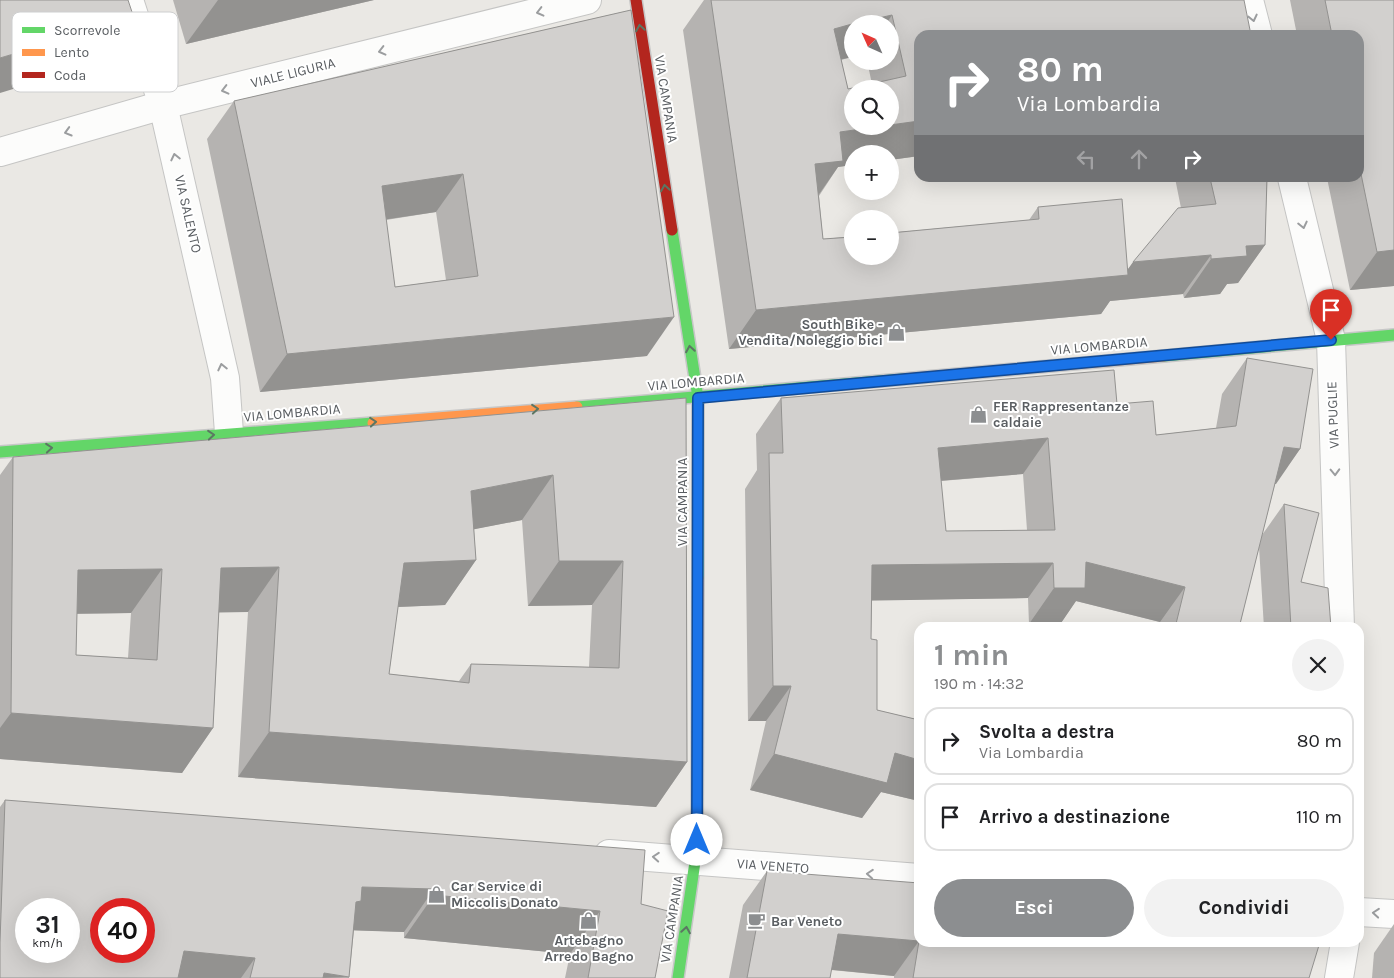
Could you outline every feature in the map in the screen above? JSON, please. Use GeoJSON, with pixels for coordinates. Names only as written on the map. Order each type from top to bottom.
{"type":"FeatureCollection","features":[{"type":"Feature","properties":{"kind":"street","name":"VIA SALENTO"},"geometry":{"type":"LineString","coordinates":[[129,0],[133,12]]}},
{"type":"Feature","properties":{"kind":"street","name":"VIALE LIGURIA"},"geometry":{"type":"LineString","coordinates":[[0,152],[164,105],[587,0]]}},
{"type":"Feature","properties":{"kind":"street","name":"VIA CAMPANIA"},"geometry":{"type":"LineString","coordinates":[[636,0],[698,398],[697,860],[678,978]]}},
{"type":"Feature","properties":{"kind":"street"},"geometry":{"type":"LineString","coordinates":[[1249,0],[1257,30]]}},
{"type":"Feature","properties":{"kind":"street","name":"VIA SALENTO"},"geometry":{"type":"LineString","coordinates":[[160,92],[225,378],[229,433]]}},
{"type":"Feature","properties":{"kind":"street","name":"VIA PUGLIE"},"geometry":{"type":"LineString","coordinates":[[1293,182],[1331,340],[1340,622]]}},
{"type":"Feature","properties":{"kind":"street","name":"VIA LOMBARDIA"},"geometry":{"type":"LineString","coordinates":[[0,452],[698,398],[1394,335]]}},
{"type":"Feature","properties":{"kind":"street","name":"VIA VENETO"},"geometry":{"type":"LineString","coordinates":[[588,852],[914,878]]}},
{"type":"Feature","properties":{"kind":"street"},"geometry":{"type":"LineString","coordinates":[[1364,912],[1394,914]]}},
{"type":"Feature","properties":{"kind":"street"},"geometry":{"type":"LineString","coordinates":[[1339,978],[1344,947]]}},
{"type":"Feature","properties":{"kind":"building"},"geometry":{"type":"Polygon","coordinates":[[[0,0],[128,0],[132,12],[12,12],[12,54],[0,58],[0,0]]]}},
{"type":"Feature","properties":{"kind":"building"},"geometry":{"type":"Polygon","coordinates":[[[711,0],[1244,0],[1250,30],[914,30],[914,122],[899,124],[899,80],[888,80],[906,76],[899,46],[899,15],[844,15],[844,26],[834,29],[846,80],[844,80],[844,131],[840,132],[843,161],[815,164],[823,239],[844,238],[844,265],[899,265],[899,232],[1039,219],[1038,207],[1122,199],[1128,275],[756,310],[711,0]]]}},
{"type":"Feature","properties":{"kind":"building"},"geometry":{"type":"Polygon","coordinates":[[[1325,0],[1394,0],[1394,250],[1377,252],[1363,182],[1364,30],[1331,30],[1325,0]]]}},
{"type":"Feature","properties":{"kind":"building"},"geometry":{"type":"Polygon","coordinates":[[[631,10],[674,317],[287,354],[234,101],[631,10]],[[463,174],[382,186],[395,287],[478,276],[463,174]]]}},
{"type":"Feature","properties":{"kind":"building"},"geometry":{"type":"Polygon","coordinates":[[[1211,182],[1267,182],[1265,245],[1246,246],[1247,256],[1211,259],[1211,255],[1133,262],[1178,208],[1216,204],[1211,182]]]}},
{"type":"Feature","properties":{"kind":"building"},"geometry":{"type":"Polygon","coordinates":[[[1247,358],[1313,369],[1300,449],[1284,447],[1240,622],[1176,622],[1185,587],[1086,562],[1085,588],[1054,588],[1053,563],[872,565],[871,639],[877,640],[877,710],[914,719],[914,759],[895,753],[887,783],[774,754],[791,686],[773,686],[769,453],[783,453],[781,398],[1114,370],[1117,404],[1153,401],[1156,435],[1236,426],[1247,358]],[[1048,438],[938,448],[946,531],[1055,530],[1048,438]]]}},
{"type":"Feature","properties":{"kind":"building"},"geometry":{"type":"Polygon","coordinates":[[[686,398],[687,762],[269,732],[279,567],[221,568],[213,728],[11,713],[13,457],[686,398]],[[553,475],[471,491],[476,560],[404,563],[389,674],[469,683],[471,664],[619,668],[623,561],[559,561],[553,475]],[[162,569],[78,570],[76,655],[157,660],[162,569]]]}},
{"type":"Feature","properties":{"kind":"building"},"geometry":{"type":"Polygon","coordinates":[[[1284,504],[1319,513],[1301,582],[1328,588],[1331,622],[1291,622],[1284,504]]]}},
{"type":"Feature","properties":{"kind":"building"},"geometry":{"type":"Polygon","coordinates":[[[5,800],[645,850],[641,904],[668,911],[655,978],[588,978],[600,911],[434,895],[434,889],[362,887],[361,901],[356,902],[349,977],[324,973],[323,978],[250,978],[255,958],[184,951],[178,978],[0,978],[5,800]]]}},
{"type":"Feature","properties":{"kind":"building"},"geometry":{"type":"Polygon","coordinates":[[[767,871],[914,883],[914,941],[838,934],[830,978],[747,978],[767,871]]]}},
{"type":"Feature","properties":{"kind":"building"},"geometry":{"type":"Polygon","coordinates":[[[918,947],[1318,947],[1309,978],[913,978],[918,947]]]}},
{"type":"Feature","properties":{"kind":"traffic: fast"},"geometry":{"type":"LineString","coordinates":[[672,230],[698,398],[698,578]]}},
{"type":"Feature","properties":{"kind":"traffic: fast"},"geometry":{"type":"LineString","coordinates":[[1164,356],[1394,335]]}},
{"type":"Feature","properties":{"kind":"traffic: fast"},"geometry":{"type":"LineString","coordinates":[[577,407],[903,379]]}},
{"type":"Feature","properties":{"kind":"traffic: fast"},"geometry":{"type":"LineString","coordinates":[[0,452],[373,423]]}},
{"type":"Feature","properties":{"kind":"traffic: fast"},"geometry":{"type":"LineString","coordinates":[[678,978],[697,848]]}},
{"type":"Feature","properties":{"kind":"traffic: slow"},"geometry":{"type":"LineString","coordinates":[[903,379],[1164,356]]}},
{"type":"Feature","properties":{"kind":"traffic: slow"},"geometry":{"type":"LineString","coordinates":[[373,423],[577,407]]}},
{"type":"Feature","properties":{"kind":"traffic: slow"},"geometry":{"type":"LineString","coordinates":[[697,848],[698,578]]}},
{"type":"Feature","properties":{"kind":"traffic: jam"},"geometry":{"type":"LineString","coordinates":[[636,0],[672,230]]}},
{"type":"Feature","properties":{"kind":"place","name":"South Bike - Vendita/Noleggio bici"},"geometry":{"type":"Point","coordinates":[897,332]}},
{"type":"Feature","properties":{"kind":"place","name":"FER Rappresentanze caldaie"},"geometry":{"type":"Point","coordinates":[979,414]}},
{"type":"Feature","properties":{"kind":"place","name":"Car Service di Miccolis Donato"},"geometry":{"type":"Point","coordinates":[437,894]}},
{"type":"Feature","properties":{"kind":"place","name":"Artebagno Arredo Bagno"},"geometry":{"type":"Point","coordinates":[589,920]}},
{"type":"Feature","properties":{"kind":"place","name":"Bar Veneto"},"geometry":{"type":"Point","coordinates":[757,921]}},
{"type":"Feature","properties":{"kind":"route"},"geometry":{"type":"LineString","coordinates":[[697,840],[698,398],[1331,340]]}}]}
